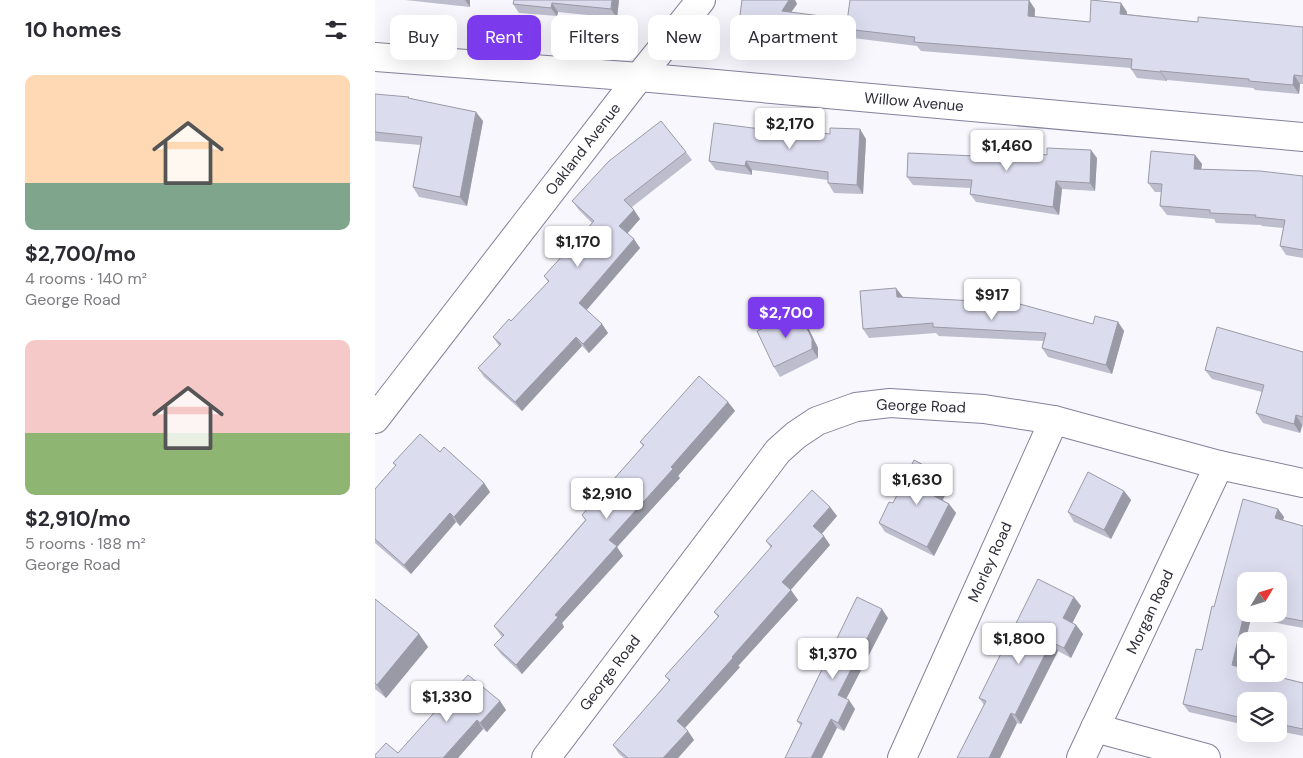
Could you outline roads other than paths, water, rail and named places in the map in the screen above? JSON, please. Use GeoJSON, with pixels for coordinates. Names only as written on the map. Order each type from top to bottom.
{"type":"FeatureCollection","features":[{"type":"Feature","properties":{"kind":"street","name":"Oakland Avenue"},"geometry":{"type":"LineString","coordinates":[[375,419],[639,77],[701,0]]}},
{"type":"Feature","properties":{"kind":"street","name":"Willow Avenue"},"geometry":{"type":"LineString","coordinates":[[375,57],[639,77],[1303,137]]}},
{"type":"Feature","properties":{"kind":"street","name":"George Road"},"geometry":{"type":"LineString","coordinates":[[546,758],[778,452],[796,435],[817,421],[856,407],[890,403],[993,410],[1054,420],[1219,465],[1303,483]]}},
{"type":"Feature","properties":{"kind":"street","name":"Morley Road"},"geometry":{"type":"LineString","coordinates":[[901,758],[1054,420]]}},
{"type":"Feature","properties":{"kind":"street","name":"Morgan Road"},"geometry":{"type":"LineString","coordinates":[[1081,758],[1219,465]]}},
{"type":"Feature","properties":{"kind":"street"},"geometry":{"type":"LineString","coordinates":[[1095,728],[1206,758]]}}]}
